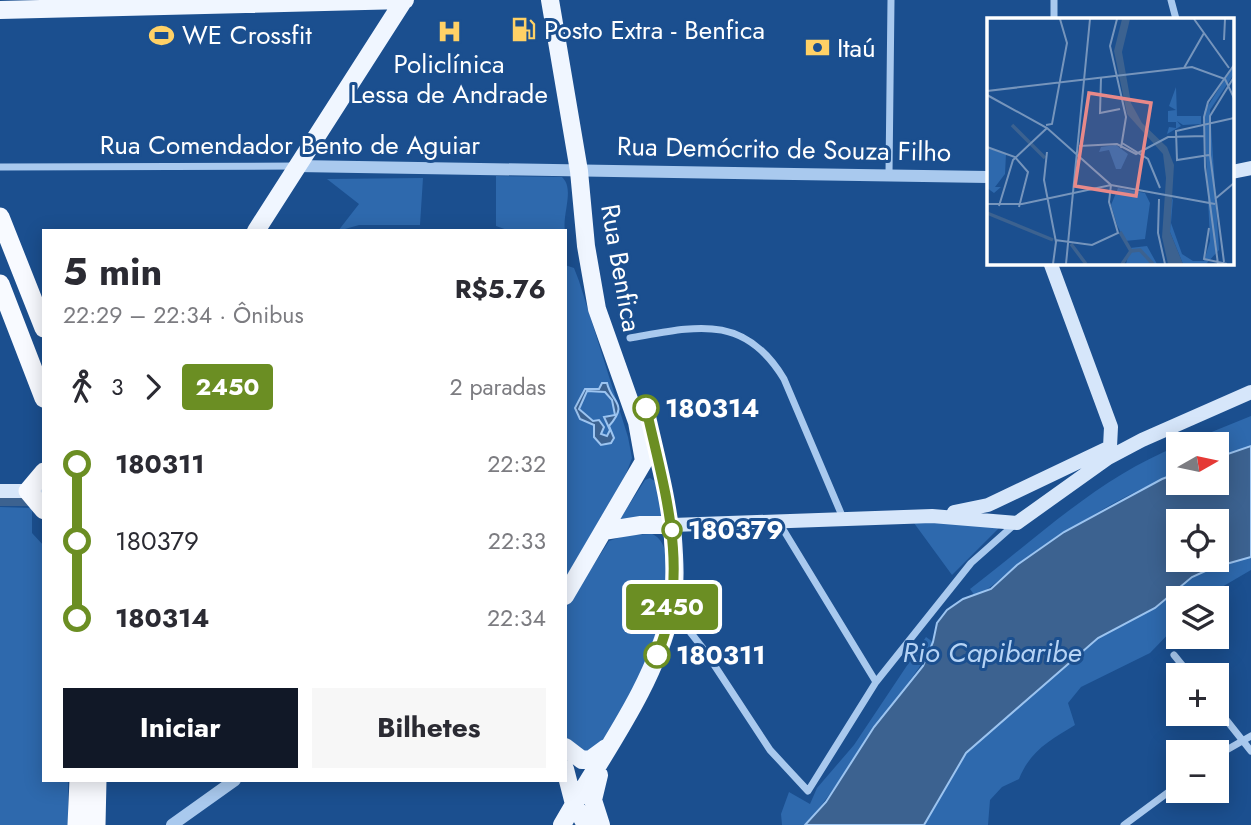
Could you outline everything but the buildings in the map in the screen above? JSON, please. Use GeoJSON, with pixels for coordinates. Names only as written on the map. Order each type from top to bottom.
{"type":"FeatureCollection","features":[{"type":"Feature","properties":{"kind":"highway"},"geometry":{"type":"LineString","coordinates":[[0,217],[42,315]]}},
{"type":"Feature","properties":{"kind":"highway"},"geometry":{"type":"LineString","coordinates":[[0,284],[4,306],[42,393]]}},
{"type":"Feature","properties":{"kind":"highway"},"geometry":{"type":"LineString","coordinates":[[77,825],[79,782]]}},
{"type":"Feature","properties":{"kind":"highway"},"geometry":{"type":"LineString","coordinates":[[96,825],[97,782]]}},
{"type":"Feature","properties":{"kind":"main road"},"geometry":{"type":"LineString","coordinates":[[9,7],[113,3],[405,0]]}},
{"type":"Feature","properties":{"kind":"main road"},"geometry":{"type":"LineString","coordinates":[[257,229],[405,0]]}},
{"type":"Feature","properties":{"kind":"main road","name":"Rua Benfica"},"geometry":{"type":"LineString","coordinates":[[550,0],[579,171],[586,246],[597,309],[637,422],[643,461],[567,593]]}},
{"type":"Feature","properties":{"kind":"main road"},"geometry":{"type":"LineString","coordinates":[[932,516],[988,505],[1110,447],[1111,427],[1052,264]]}},
{"type":"Feature","properties":{"kind":"main road"},"geometry":{"type":"LineString","coordinates":[[603,531],[641,525],[932,516],[1017,523],[1108,458],[1251,392]]}},
{"type":"Feature","properties":{"kind":"main road"},"geometry":{"type":"LineString","coordinates":[[1111,427],[1124,438],[1142,440]]}},
{"type":"Feature","properties":{"kind":"main road"},"geometry":{"type":"LineString","coordinates":[[0,491],[36,490]]}},
{"type":"Feature","properties":{"kind":"main road"},"geometry":{"type":"LineString","coordinates":[[673,546],[684,529],[694,524]]}},
{"type":"Feature","properties":{"kind":"main road"},"geometry":{"type":"LineString","coordinates":[[562,825],[610,745],[657,655],[672,609],[672,525]]}},
{"type":"Feature","properties":{"kind":"main road"},"geometry":{"type":"LineString","coordinates":[[567,749],[578,758],[586,760],[610,745]]}},
{"type":"Feature","properties":{"kind":"main road"},"geometry":{"type":"LineString","coordinates":[[601,825],[594,808],[593,794],[610,745]]}},
{"type":"Feature","properties":{"kind":"main road"},"geometry":{"type":"LineString","coordinates":[[567,777],[574,804],[586,825]]}},
{"type":"Feature","properties":{"kind":"street"},"geometry":{"type":"LineString","coordinates":[[889,173],[891,0]]}},
{"type":"Feature","properties":{"kind":"street"},"geometry":{"type":"LineString","coordinates":[[1054,0],[1054,18]]}},
{"type":"Feature","properties":{"kind":"street"},"geometry":{"type":"LineString","coordinates":[[1171,0],[1176,18]]}},
{"type":"Feature","properties":{"kind":"street","name":"Rua Comendador Bento de Aguiar"},"geometry":{"type":"LineString","coordinates":[[0,167],[297,166],[579,171]]}},
{"type":"Feature","properties":{"kind":"street","name":"Rua Demócrito de Souza Filho"},"geometry":{"type":"LineString","coordinates":[[579,171],[889,173],[987,177]]}},
{"type":"Feature","properties":{"kind":"street"},"geometry":{"type":"LineString","coordinates":[[630,338],[697,326],[729,331],[756,346],[775,364],[784,379],[844,519]]}},
{"type":"Feature","properties":{"kind":"street"},"geometry":{"type":"LineString","coordinates":[[777,520],[876,682]]}},
{"type":"Feature","properties":{"kind":"street"},"geometry":{"type":"LineString","coordinates":[[672,609],[705,651],[770,750],[808,791],[876,682],[971,563],[1017,523]]}},
{"type":"Feature","properties":{"kind":"street"},"geometry":{"type":"LineString","coordinates":[[1174,655],[1180,663]]}},
{"type":"Feature","properties":{"kind":"street"},"geometry":{"type":"LineString","coordinates":[[1229,724],[1251,751]]}},
{"type":"Feature","properties":{"kind":"street"},"geometry":{"type":"LineString","coordinates":[[1229,748],[1251,736]]}},
{"type":"Feature","properties":{"kind":"street"},"geometry":{"type":"LineString","coordinates":[[172,825],[232,782]]}},
{"type":"Feature","properties":{"kind":"street"},"geometry":{"type":"LineString","coordinates":[[1124,825],[1166,794]]}},
{"type":"Feature","properties":{"kind":"shaded area"},"geometry":{"type":"Polygon","coordinates":[[[496,176],[562,177],[566,182],[568,195],[565,229],[504,229],[496,226],[496,176]]]}},
{"type":"Feature","properties":{"kind":"shaded area"},"geometry":{"type":"Polygon","coordinates":[[[423,178],[420,225],[359,225],[340,229],[359,204],[327,179],[423,178]]]}},
{"type":"Feature","properties":{"kind":"shaded area"},"geometry":{"type":"Polygon","coordinates":[[[567,266],[574,268],[579,281],[628,437],[632,458],[626,474],[567,576],[567,266]]]}},
{"type":"Feature","properties":{"kind":"shaded area"},"geometry":{"type":"Polygon","coordinates":[[[1251,416],[1251,446],[1229,454],[1229,432],[1212,432],[1251,416]]]}},
{"type":"Feature","properties":{"kind":"shaded area"},"geometry":{"type":"Polygon","coordinates":[[[1166,451],[1166,478],[1076,526],[975,596],[970,589],[1069,510],[1149,459],[1166,451]]]}},
{"type":"Feature","properties":{"kind":"shaded area"},"geometry":{"type":"Polygon","coordinates":[[[650,478],[656,482],[663,516],[620,519],[645,480],[650,478]]]}},
{"type":"Feature","properties":{"kind":"shaded area"},"geometry":{"type":"Polygon","coordinates":[[[0,507],[32,508],[32,533],[42,544],[42,782],[68,782],[68,825],[0,825],[0,507]]]}},
{"type":"Feature","properties":{"kind":"shaded area"},"geometry":{"type":"Polygon","coordinates":[[[950,522],[1000,527],[952,575],[914,523],[950,522]]]}},
{"type":"Feature","properties":{"kind":"shaded area"},"geometry":{"type":"Polygon","coordinates":[[[652,534],[661,542],[666,556],[666,594],[648,662],[614,724],[591,754],[567,744],[567,606],[609,541],[627,535],[652,534]]]}},
{"type":"Feature","properties":{"kind":"shaded area"},"geometry":{"type":"Polygon","coordinates":[[[1251,557],[1251,570],[1224,586],[1181,586],[1203,572],[1229,572],[1229,563],[1251,557]]]}},
{"type":"Feature","properties":{"kind":"shaded area"},"geometry":{"type":"Polygon","coordinates":[[[1166,599],[1166,636],[1150,653],[1081,687],[1068,703],[1075,725],[1042,747],[1029,761],[1019,779],[1002,787],[990,800],[988,825],[924,825],[966,753],[1098,638],[1155,608],[1166,599]]]}},
{"type":"Feature","properties":{"kind":"shaded area"},"geometry":{"type":"Polygon","coordinates":[[[926,637],[933,642],[924,659],[828,796],[805,825],[782,825],[781,814],[789,792],[810,804],[817,788],[854,745],[926,637]]]}},
{"type":"Feature","properties":{"kind":"water"},"geometry":{"type":"Polygon","coordinates":[[[602,383],[607,383],[618,408],[618,413],[609,426],[614,438],[611,443],[601,445],[594,437],[594,425],[580,419],[575,408],[585,389],[599,389],[602,383]],[[587,391],[579,409],[593,421],[599,420],[604,427],[601,434],[607,436],[610,430],[604,417],[615,415],[612,400],[605,392],[587,391]]]}},
{"type":"Feature","properties":{"kind":"water","name":"Rio Capibaribe"},"geometry":{"type":"Polygon","coordinates":[[[1251,446],[1251,557],[1229,563],[1229,509],[1166,509],[1166,572],[1203,572],[1181,586],[1166,586],[1166,599],[1155,608],[1098,638],[966,753],[924,825],[805,825],[826,802],[874,727],[923,666],[937,623],[947,610],[963,599],[991,589],[1017,565],[1064,532],[1166,478],[1166,495],[1229,495],[1229,454],[1251,446]]]}},
{"type":"Feature","properties":{"kind":"waterway"},"geometry":{"type":"LineString","coordinates":[[0,500],[30,500]]}},
{"type":"Feature","properties":{"kind":"bus line","name":"2450"},"geometry":{"type":"LineString","coordinates":[[646,408],[672,525],[674,564],[672,609],[657,655]]}},
{"type":"Feature","properties":{"kind":"place","name":"Posto Extra - Benfica"},"geometry":{"type":"Point","coordinates":[524,30]}},
{"type":"Feature","properties":{"kind":"place","name":"Policlínica Lessa de Andrade"},"geometry":{"type":"Point","coordinates":[449,32]}},
{"type":"Feature","properties":{"kind":"place","name":"WE Crossfit"},"geometry":{"type":"Point","coordinates":[162,35]}},
{"type":"Feature","properties":{"kind":"place","name":"Itaú"},"geometry":{"type":"Point","coordinates":[817,48]}},
{"type":"Feature","properties":{"kind":"place","name":"180314"},"geometry":{"type":"Point","coordinates":[646,408]}},
{"type":"Feature","properties":{"kind":"place","name":"180379"},"geometry":{"type":"Point","coordinates":[672,530]}},
{"type":"Feature","properties":{"kind":"place","name":"180311"},"geometry":{"type":"Point","coordinates":[657,655]}}]}
